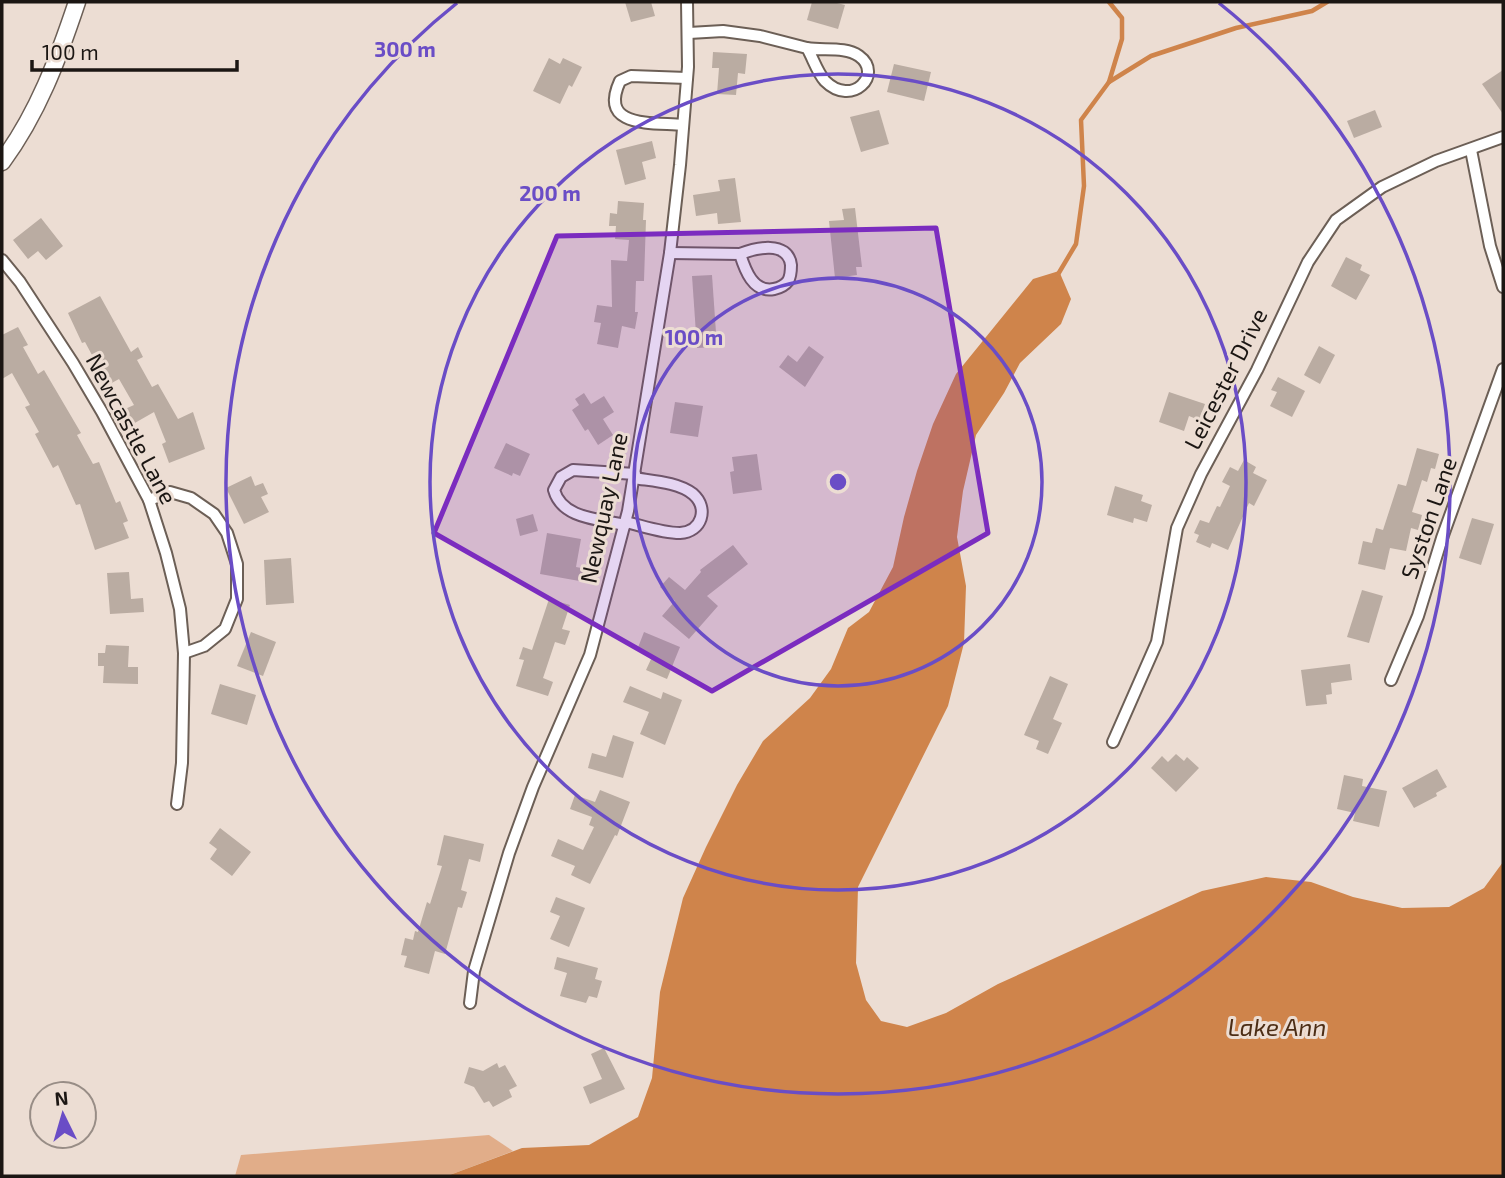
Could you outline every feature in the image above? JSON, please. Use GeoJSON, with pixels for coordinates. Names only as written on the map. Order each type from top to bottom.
{"type":"FeatureCollection","features":[{"type":"Feature","properties":{"kind":"main road"},"geometry":{"type":"LineString","coordinates":[[2,162],[23,133],[55,67],[77,2]]}},
{"type":"Feature","properties":{"kind":"street","name":"Newquay Lane"},"geometry":{"type":"LineString","coordinates":[[470,1003],[474,971],[509,853],[533,787],[590,655],[625,524],[670,253],[687,78],[687,2]]}},
{"type":"Feature","properties":{"kind":"street"},"geometry":{"type":"LineString","coordinates":[[689,33],[735,33],[760,36],[807,48],[847,51],[867,64],[864,85],[856,91],[844,92],[832,87],[822,78],[807,48]]}},
{"type":"Feature","properties":{"kind":"street"},"geometry":{"type":"LineString","coordinates":[[683,125],[633,122],[620,115],[614,106],[614,94],[620,81],[631,76],[687,78]]}},
{"type":"Feature","properties":{"kind":"street","name":"Leicester Drive"},"geometry":{"type":"LineString","coordinates":[[1114,742],[1157,642],[1177,528],[1200,474],[1257,370],[1308,262],[1336,220],[1382,187],[1436,161],[1503,137]]}},
{"type":"Feature","properties":{"kind":"street"},"geometry":{"type":"LineString","coordinates":[[1471,150],[1490,246],[1503,287]]}},
{"type":"Feature","properties":{"kind":"street"},"geometry":{"type":"LineString","coordinates":[[670,253],[740,254],[755,248],[769,247],[782,250],[790,260],[791,271],[787,282],[777,289],[765,290],[754,283],[740,254]]}},
{"type":"Feature","properties":{"kind":"street","name":"Newcastle Lane"},"geometry":{"type":"LineString","coordinates":[[2,260],[20,282],[73,363],[149,500],[180,609],[184,653],[182,763],[177,804]]}},
{"type":"Feature","properties":{"kind":"street","name":"Syston Lane"},"geometry":{"type":"LineString","coordinates":[[1391,680],[1418,616],[1442,538],[1503,369]]}},
{"type":"Feature","properties":{"kind":"street"},"geometry":{"type":"LineString","coordinates":[[573,470],[634,476],[692,493],[701,504],[702,517],[696,528],[683,533],[625,524],[567,511],[557,500],[554,490],[561,477],[573,470]]}},
{"type":"Feature","properties":{"kind":"street"},"geometry":{"type":"LineString","coordinates":[[149,500],[170,492],[191,498],[214,514],[227,533],[237,564],[237,599],[225,629],[204,646],[184,653]]}},
{"type":"Feature","properties":{"kind":"highlighted area"},"geometry":{"type":"Polygon","coordinates":[[[936,228],[988,533],[712,691],[434,533],[557,236],[936,228]]]}},
{"type":"Feature","properties":{"kind":"shaded area"},"geometry":{"type":"Polygon","coordinates":[[[489,1135],[513,1151],[447,1176],[235,1176],[241,1155],[489,1135]]]}},
{"type":"Feature","properties":{"kind":"water","name":"Lake Ann"},"geometry":{"type":"Polygon","coordinates":[[[1059,271],[1071,299],[1061,324],[1020,363],[976,435],[963,491],[957,537],[966,586],[964,643],[948,706],[858,887],[856,963],[866,1000],[881,1021],[907,1027],[946,1013],[998,984],[1202,891],[1266,877],[1311,882],[1353,897],[1402,908],[1449,907],[1484,888],[1503,862],[1503,1176],[447,1176],[522,1148],[589,1145],[638,1117],[652,1078],[660,992],[683,898],[706,847],[763,741],[810,698],[831,669],[848,628],[869,612],[893,567],[917,471],[933,424],[956,374],[1033,279],[1059,271]]]}},
{"type":"Feature","properties":{"kind":"building"},"geometry":{"type":"Polygon","coordinates":[[[625,2],[651,2],[655,16],[631,22],[625,2]]]}},
{"type":"Feature","properties":{"kind":"building"},"geometry":{"type":"Polygon","coordinates":[[[812,2],[845,5],[838,29],[807,20],[812,2]]]}},
{"type":"Feature","properties":{"kind":"building"},"geometry":{"type":"Polygon","coordinates":[[[713,52],[747,54],[745,74],[738,73],[736,95],[717,94],[719,68],[712,68],[713,52]]]}},
{"type":"Feature","properties":{"kind":"building"},"geometry":{"type":"Polygon","coordinates":[[[549,58],[560,64],[563,58],[582,67],[560,104],[533,91],[549,58]]]}},
{"type":"Feature","properties":{"kind":"building"},"geometry":{"type":"Polygon","coordinates":[[[894,64],[931,72],[924,101],[887,92],[894,64]]]}},
{"type":"Feature","properties":{"kind":"building"},"geometry":{"type":"Polygon","coordinates":[[[1503,70],[1503,114],[1482,84],[1503,70]]]}},
{"type":"Feature","properties":{"kind":"building"},"geometry":{"type":"Polygon","coordinates":[[[879,110],[889,144],[861,152],[850,117],[879,110]]]}},
{"type":"Feature","properties":{"kind":"building"},"geometry":{"type":"Polygon","coordinates":[[[1375,110],[1382,127],[1354,138],[1347,121],[1375,110]]]}},
{"type":"Feature","properties":{"kind":"building"},"geometry":{"type":"Polygon","coordinates":[[[652,141],[656,158],[642,162],[646,179],[625,185],[616,150],[652,141]]]}},
{"type":"Feature","properties":{"kind":"building"},"geometry":{"type":"Polygon","coordinates":[[[735,178],[741,222],[718,224],[717,213],[696,216],[693,195],[720,191],[718,180],[735,178]]]}},
{"type":"Feature","properties":{"kind":"building"},"geometry":{"type":"Polygon","coordinates":[[[618,201],[644,203],[643,220],[646,220],[644,281],[636,281],[635,312],[638,312],[635,329],[622,326],[618,348],[597,344],[601,323],[594,322],[597,305],[612,307],[611,260],[627,261],[629,240],[615,239],[616,226],[609,226],[610,213],[617,214],[618,201]]]}},
{"type":"Feature","properties":{"kind":"building"},"geometry":{"type":"Polygon","coordinates":[[[855,208],[862,267],[856,267],[857,275],[835,278],[829,221],[844,220],[842,209],[855,208]]]}},
{"type":"Feature","properties":{"kind":"building"},"geometry":{"type":"Polygon","coordinates":[[[41,218],[63,246],[46,260],[38,251],[28,259],[13,240],[41,218]]]}},
{"type":"Feature","properties":{"kind":"building"},"geometry":{"type":"Polygon","coordinates":[[[1346,257],[1362,265],[1360,270],[1370,275],[1356,300],[1331,286],[1346,257]]]}},
{"type":"Feature","properties":{"kind":"building"},"geometry":{"type":"Polygon","coordinates":[[[712,275],[717,347],[697,348],[692,276],[712,275]]]}},
{"type":"Feature","properties":{"kind":"building"},"geometry":{"type":"Polygon","coordinates":[[[100,296],[131,352],[138,347],[143,357],[137,360],[152,387],[158,384],[178,419],[193,412],[205,449],[169,463],[162,444],[166,442],[154,412],[133,424],[125,409],[134,405],[119,379],[108,385],[85,342],[82,343],[68,313],[100,296]]]}},
{"type":"Feature","properties":{"kind":"building"},"geometry":{"type":"Polygon","coordinates":[[[18,327],[28,345],[23,347],[38,374],[44,370],[81,433],[77,435],[93,464],[99,462],[116,503],[120,501],[128,521],[123,523],[129,538],[95,550],[80,504],[76,505],[58,465],[53,468],[35,434],[39,432],[25,407],[30,405],[12,373],[2,379],[2,335],[18,327]]]}},
{"type":"Feature","properties":{"kind":"building"},"geometry":{"type":"Polygon","coordinates":[[[809,346],[824,357],[805,387],[779,367],[788,355],[797,362],[809,346]]]}},
{"type":"Feature","properties":{"kind":"building"},"geometry":{"type":"Polygon","coordinates":[[[1319,346],[1335,355],[1320,384],[1304,375],[1319,346]]]}},
{"type":"Feature","properties":{"kind":"building"},"geometry":{"type":"Polygon","coordinates":[[[1278,377],[1305,391],[1292,417],[1270,406],[1277,392],[1271,390],[1278,377]]]}},
{"type":"Feature","properties":{"kind":"building"},"geometry":{"type":"Polygon","coordinates":[[[1169,392],[1205,404],[1199,420],[1189,416],[1184,431],[1159,422],[1169,392]]]}},
{"type":"Feature","properties":{"kind":"building"},"geometry":{"type":"Polygon","coordinates":[[[584,393],[591,404],[604,396],[614,412],[603,419],[613,435],[598,445],[572,410],[579,405],[575,399],[584,393]]]}},
{"type":"Feature","properties":{"kind":"building"},"geometry":{"type":"Polygon","coordinates":[[[675,402],[703,406],[698,437],[670,433],[675,402]]]}},
{"type":"Feature","properties":{"kind":"building"},"geometry":{"type":"Polygon","coordinates":[[[506,443],[530,454],[520,476],[513,473],[512,476],[494,468],[506,443]]]}},
{"type":"Feature","properties":{"kind":"building"},"geometry":{"type":"Polygon","coordinates":[[[1417,448],[1439,454],[1435,469],[1431,468],[1427,482],[1422,480],[1412,512],[1422,515],[1418,530],[1411,528],[1406,551],[1390,548],[1385,570],[1358,564],[1363,541],[1372,543],[1376,528],[1383,530],[1398,484],[1406,486],[1417,448]]]}},
{"type":"Feature","properties":{"kind":"building"},"geometry":{"type":"Polygon","coordinates":[[[757,454],[762,490],[733,494],[730,472],[734,471],[732,457],[757,454]]]}},
{"type":"Feature","properties":{"kind":"building"},"geometry":{"type":"Polygon","coordinates":[[[1244,460],[1256,467],[1253,473],[1267,480],[1254,506],[1249,503],[1228,550],[1212,543],[1210,548],[1196,542],[1199,535],[1194,533],[1200,520],[1209,523],[1230,486],[1222,482],[1230,467],[1238,471],[1244,460]]]}},
{"type":"Feature","properties":{"kind":"building"},"geometry":{"type":"Polygon","coordinates":[[[251,476],[255,486],[263,483],[268,494],[261,497],[269,512],[244,524],[226,488],[251,476]]]}},
{"type":"Feature","properties":{"kind":"building"},"geometry":{"type":"Polygon","coordinates":[[[1115,486],[1143,495],[1141,501],[1152,505],[1147,522],[1134,518],[1133,523],[1107,515],[1115,486]]]}},
{"type":"Feature","properties":{"kind":"building"},"geometry":{"type":"Polygon","coordinates":[[[533,514],[538,531],[520,536],[516,519],[533,514]]]}},
{"type":"Feature","properties":{"kind":"building"},"geometry":{"type":"Polygon","coordinates":[[[1472,518],[1494,524],[1481,565],[1459,558],[1472,518]]]}},
{"type":"Feature","properties":{"kind":"building"},"geometry":{"type":"Polygon","coordinates":[[[547,533],[581,539],[576,567],[587,569],[585,582],[540,574],[547,533]]]}},
{"type":"Feature","properties":{"kind":"building"},"geometry":{"type":"Polygon","coordinates":[[[733,545],[748,564],[707,596],[718,606],[689,639],[662,616],[675,601],[660,587],[669,577],[685,590],[700,570],[733,545]]]}},
{"type":"Feature","properties":{"kind":"building"},"geometry":{"type":"Polygon","coordinates":[[[291,558],[294,603],[266,605],[264,560],[291,558]]]}},
{"type":"Feature","properties":{"kind":"building"},"geometry":{"type":"Polygon","coordinates":[[[129,572],[131,599],[143,598],[144,612],[110,614],[107,573],[129,572]]]}},
{"type":"Feature","properties":{"kind":"building"},"geometry":{"type":"Polygon","coordinates":[[[1362,590],[1383,596],[1369,643],[1347,637],[1362,590]]]}},
{"type":"Feature","properties":{"kind":"building"},"geometry":{"type":"Polygon","coordinates":[[[549,599],[570,605],[562,629],[570,631],[565,645],[555,642],[543,678],[553,682],[548,696],[516,686],[524,660],[519,659],[523,647],[532,650],[549,599]]]}},
{"type":"Feature","properties":{"kind":"building"},"geometry":{"type":"Polygon","coordinates":[[[251,632],[276,642],[263,676],[237,666],[251,632]]]}},
{"type":"Feature","properties":{"kind":"building"},"geometry":{"type":"Polygon","coordinates":[[[644,632],[680,647],[667,679],[646,670],[652,657],[637,650],[644,632]]]}},
{"type":"Feature","properties":{"kind":"building"},"geometry":{"type":"Polygon","coordinates":[[[106,645],[129,646],[128,667],[138,667],[138,684],[103,683],[104,666],[98,666],[98,653],[105,653],[106,645]]]}},
{"type":"Feature","properties":{"kind":"building"},"geometry":{"type":"Polygon","coordinates":[[[1350,664],[1352,680],[1331,683],[1332,694],[1326,695],[1327,704],[1306,706],[1301,670],[1350,664]]]}},
{"type":"Feature","properties":{"kind":"building"},"geometry":{"type":"Polygon","coordinates":[[[1050,676],[1068,684],[1053,719],[1062,723],[1048,754],[1036,749],[1039,741],[1024,735],[1050,676]]]}},
{"type":"Feature","properties":{"kind":"building"},"geometry":{"type":"Polygon","coordinates":[[[220,684],[256,695],[247,725],[211,714],[220,684]]]}},
{"type":"Feature","properties":{"kind":"building"},"geometry":{"type":"Polygon","coordinates":[[[630,686],[661,699],[663,692],[682,700],[665,745],[640,734],[649,712],[623,702],[630,686]]]}},
{"type":"Feature","properties":{"kind":"building"},"geometry":{"type":"Polygon","coordinates":[[[613,735],[634,742],[623,778],[588,768],[592,753],[606,757],[613,735]]]}},
{"type":"Feature","properties":{"kind":"building"},"geometry":{"type":"Polygon","coordinates":[[[1176,754],[1184,761],[1187,757],[1199,768],[1176,792],[1151,768],[1162,756],[1168,762],[1176,754]]]}},
{"type":"Feature","properties":{"kind":"building"},"geometry":{"type":"Polygon","coordinates":[[[1437,769],[1447,787],[1436,793],[1437,796],[1414,808],[1402,788],[1437,769]]]}},
{"type":"Feature","properties":{"kind":"building"},"geometry":{"type":"Polygon","coordinates":[[[1344,775],[1363,779],[1362,786],[1387,791],[1379,827],[1353,821],[1355,813],[1337,809],[1344,775]]]}},
{"type":"Feature","properties":{"kind":"building"},"geometry":{"type":"Polygon","coordinates":[[[600,790],[630,802],[617,836],[615,835],[590,884],[571,875],[575,866],[551,856],[558,839],[583,850],[594,827],[589,825],[592,817],[570,809],[575,795],[595,802],[600,790]]]}},
{"type":"Feature","properties":{"kind":"building"},"geometry":{"type":"Polygon","coordinates":[[[220,828],[251,852],[232,876],[210,859],[217,849],[209,843],[220,828]]]}},
{"type":"Feature","properties":{"kind":"building"},"geometry":{"type":"Polygon","coordinates":[[[444,835],[484,844],[480,862],[469,859],[461,890],[467,892],[462,908],[458,907],[445,954],[435,951],[429,974],[404,967],[407,956],[401,955],[405,938],[413,940],[427,902],[430,904],[442,866],[437,865],[444,835]]]}},
{"type":"Feature","properties":{"kind":"building"},"geometry":{"type":"Polygon","coordinates":[[[556,897],[585,908],[569,947],[550,939],[560,916],[550,912],[556,897]]]}},
{"type":"Feature","properties":{"kind":"building"},"geometry":{"type":"Polygon","coordinates":[[[557,957],[598,968],[595,979],[602,981],[597,998],[589,996],[586,1003],[560,996],[567,973],[554,969],[557,957]]]}},
{"type":"Feature","properties":{"kind":"building"},"geometry":{"type":"Polygon","coordinates":[[[604,1048],[625,1089],[590,1104],[583,1087],[602,1079],[591,1054],[604,1048]]]}},
{"type":"Feature","properties":{"kind":"building"},"geometry":{"type":"Polygon","coordinates":[[[497,1063],[499,1068],[505,1065],[517,1086],[509,1090],[512,1097],[493,1107],[489,1101],[484,1103],[474,1087],[464,1083],[469,1067],[483,1071],[497,1063]]]}},
{"type":"Feature","properties":{"kind":"waterway"},"geometry":{"type":"LineString","coordinates":[[1109,2],[1122,18],[1122,39],[1109,82]]}},
{"type":"Feature","properties":{"kind":"waterway"},"geometry":{"type":"LineString","coordinates":[[1057,276],[1076,244],[1084,186],[1081,120],[1109,82],[1151,56],[1236,28],[1312,11],[1327,2]]}}]}
